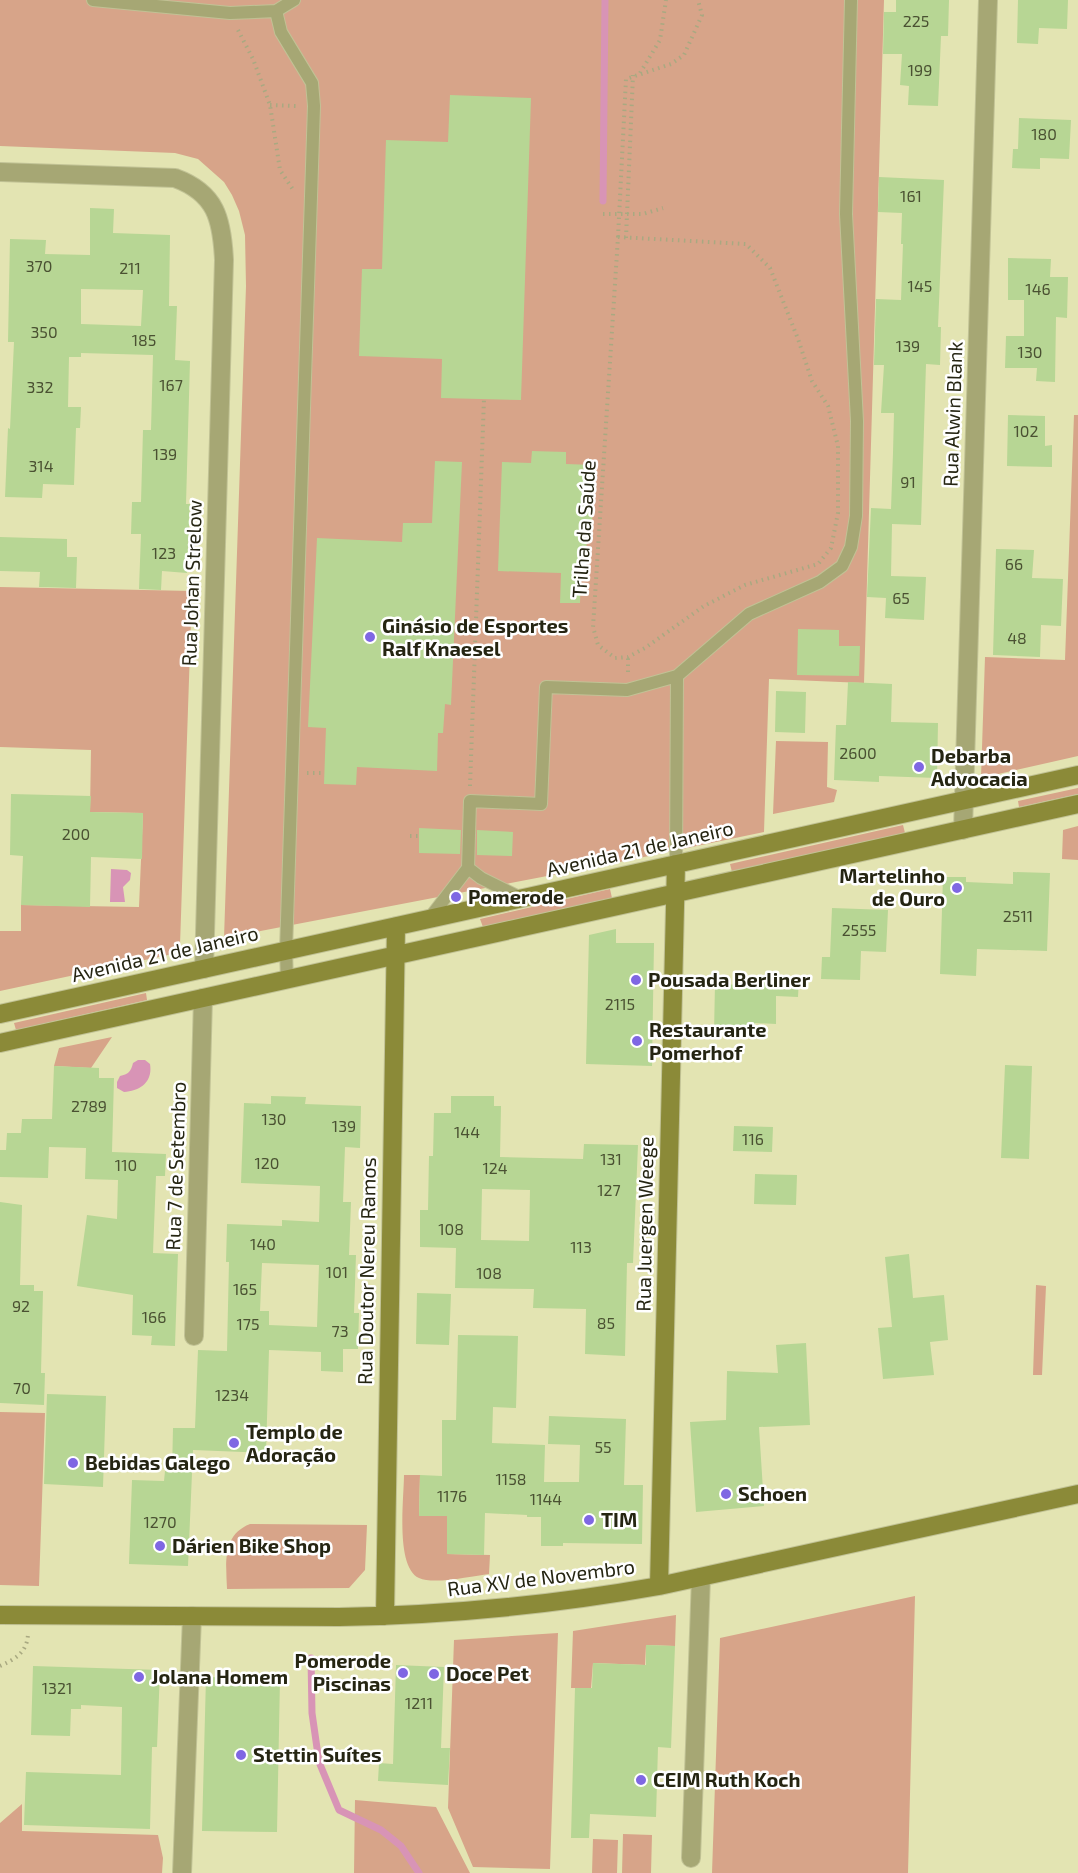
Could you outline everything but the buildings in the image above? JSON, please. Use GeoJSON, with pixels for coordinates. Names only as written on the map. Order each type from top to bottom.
{"type":"FeatureCollection","features":[{"type":"Feature","properties":{"kind":"main road","name":"Avenida 21 de Janeiro"},"geometry":{"type":"LineString","coordinates":[[0,1014],[1078,775]]}},
{"type":"Feature","properties":{"kind":"main road"},"geometry":{"type":"LineString","coordinates":[[0,1043],[1078,804]]}},
{"type":"Feature","properties":{"kind":"main road","name":"Rua Juergen Weege"},"geometry":{"type":"LineString","coordinates":[[659,1586],[676,864]]}},
{"type":"Feature","properties":{"kind":"main road","name":"Rua Doutor Nereu Ramos"},"geometry":{"type":"LineString","coordinates":[[385,1616],[396,926]]}},
{"type":"Feature","properties":{"kind":"main road"},"geometry":{"type":"LineString","coordinates":[[203,998],[204,969]]}},
{"type":"Feature","properties":{"kind":"main road","name":"Rua XV de Novembro"},"geometry":{"type":"LineString","coordinates":[[0,1615],[385,1616],[501,1608],[659,1586],[1078,1494]]}},
{"type":"Feature","properties":{"kind":"street","name":"Rua Alwin Blank"},"geometry":{"type":"LineString","coordinates":[[963,830],[988,0]]}},
{"type":"Feature","properties":{"kind":"street","name":"Rua Johan Strelow"},"geometry":{"type":"LineString","coordinates":[[0,172],[175,178],[190,183],[202,192],[218,215],[223,238],[224,260],[204,969]]}},
{"type":"Feature","properties":{"kind":"street","name":"Rua 7 de Setembro"},"geometry":{"type":"LineString","coordinates":[[194,1336],[203,998]]}},
{"type":"Feature","properties":{"kind":"street"},"geometry":{"type":"LineString","coordinates":[[691,1858],[701,1577]]}},
{"type":"Feature","properties":{"kind":"street"},"geometry":{"type":"LineString","coordinates":[[182,1873],[192,1616]]}},
{"type":"Feature","properties":{"kind":"lane"},"geometry":{"type":"LineString","coordinates":[[93,0],[230,13],[276,10],[294,0]]}},
{"type":"Feature","properties":{"kind":"lane"},"geometry":{"type":"LineString","coordinates":[[429,919],[468,868],[477,802],[541,804],[546,687],[627,690],[677,676],[749,614],[820,582],[842,566],[851,547],[856,516],[857,421],[846,214],[851,0]]}},
{"type":"Feature","properties":{"kind":"lane"},"geometry":{"type":"LineString","coordinates":[[276,10],[281,32],[312,83],[314,106],[286,951],[287,980]]}},
{"type":"Feature","properties":{"kind":"lane"},"geometry":{"type":"LineString","coordinates":[[676,864],[677,676]]}},
{"type":"Feature","properties":{"kind":"lane"},"geometry":{"type":"LineString","coordinates":[[468,868],[488,883],[522,898]]}},
{"type":"Feature","properties":{"kind":"path"},"geometry":{"type":"LineString","coordinates":[[640,73],[660,40],[666,0]]}},
{"type":"Feature","properties":{"kind":"path"},"geometry":{"type":"LineString","coordinates":[[626,238],[633,75],[671,64],[684,55],[702,15],[698,0]]}},
{"type":"Feature","properties":{"kind":"path"},"geometry":{"type":"LineString","coordinates":[[230,13],[253,59],[270,105],[280,170],[294,191],[310,205]]}},
{"type":"Feature","properties":{"kind":"path","name":"Trilha da Saúde"},"geometry":{"type":"LineString","coordinates":[[618,237],[746,244],[770,268],[812,381],[828,406],[838,446],[838,513],[831,548],[818,564],[745,585],[704,606],[645,648],[628,657],[615,658],[598,645],[593,627],[618,237],[620,214],[626,79],[633,75]]}},
{"type":"Feature","properties":{"kind":"path"},"geometry":{"type":"LineString","coordinates":[[270,105],[314,106]]}},
{"type":"Feature","properties":{"kind":"path"},"geometry":{"type":"LineString","coordinates":[[603,214],[643,214],[663,208]]}},
{"type":"Feature","properties":{"kind":"path"},"geometry":{"type":"LineString","coordinates":[[477,802],[484,399]]}},
{"type":"Feature","properties":{"kind":"path"},"geometry":{"type":"LineString","coordinates":[[410,836],[419,836]]}},
{"type":"Feature","properties":{"kind":"path"},"geometry":{"type":"LineString","coordinates":[[0,1666],[17,1658],[24,1650],[27,1640],[28,1616]]}},
{"type":"Feature","properties":{"kind":"shaded area"},"geometry":{"type":"Polygon","coordinates":[[[0,0],[884,0],[864,683],[769,679],[764,832],[224,938],[246,286],[245,235],[239,211],[224,182],[198,159],[175,153],[0,146],[0,0]]]}},
{"type":"Feature","properties":{"kind":"shaded area"},"geometry":{"type":"Polygon","coordinates":[[[1074,415],[1078,415],[1078,756],[981,778],[985,657],[1065,660],[1074,415]]]}},
{"type":"Feature","properties":{"kind":"shaded area"},"geometry":{"type":"Polygon","coordinates":[[[0,587],[192,591],[180,945],[168,955],[0,991],[0,931],[21,931],[21,905],[139,907],[143,813],[90,812],[91,750],[0,747],[0,587]]]}},
{"type":"Feature","properties":{"kind":"shaded area"},"geometry":{"type":"Polygon","coordinates":[[[776,741],[828,742],[827,787],[837,790],[834,802],[773,814],[776,741]]]}},
{"type":"Feature","properties":{"kind":"shaded area"},"geometry":{"type":"Polygon","coordinates":[[[1078,788],[1078,794],[1019,807],[1018,801],[1078,788]]]}},
{"type":"Feature","properties":{"kind":"shaded area"},"geometry":{"type":"Polygon","coordinates":[[[903,825],[905,833],[732,872],[730,864],[903,825]]]}},
{"type":"Feature","properties":{"kind":"shaded area"},"geometry":{"type":"Polygon","coordinates":[[[1078,826],[1078,860],[1062,859],[1063,830],[1078,826]]]}},
{"type":"Feature","properties":{"kind":"shaded area"},"geometry":{"type":"Polygon","coordinates":[[[111,869],[127,870],[131,873],[130,880],[123,887],[125,902],[110,902],[111,869]]]}},
{"type":"Feature","properties":{"kind":"shaded area"},"geometry":{"type":"Polygon","coordinates":[[[610,889],[612,898],[483,927],[480,919],[610,889]]]}},
{"type":"Feature","properties":{"kind":"shaded area"},"geometry":{"type":"Polygon","coordinates":[[[146,993],[147,1000],[16,1030],[14,1023],[146,993]]]}},
{"type":"Feature","properties":{"kind":"shaded area"},"geometry":{"type":"Polygon","coordinates":[[[112,1037],[91,1068],[54,1066],[59,1048],[112,1037]]]}},
{"type":"Feature","properties":{"kind":"shaded area"},"geometry":{"type":"Polygon","coordinates":[[[145,1060],[150,1064],[147,1081],[135,1090],[124,1092],[117,1088],[120,1076],[129,1072],[133,1063],[145,1060]]]}},
{"type":"Feature","properties":{"kind":"shaded area"},"geometry":{"type":"Polygon","coordinates":[[[1036,1285],[1046,1286],[1042,1375],[1033,1375],[1036,1285]]]}},
{"type":"Feature","properties":{"kind":"shaded area"},"geometry":{"type":"Polygon","coordinates":[[[0,1412],[45,1413],[39,1586],[0,1585],[0,1412]]]}},
{"type":"Feature","properties":{"kind":"shaded area"},"geometry":{"type":"Polygon","coordinates":[[[404,1475],[420,1475],[419,1516],[447,1516],[447,1554],[490,1555],[489,1574],[434,1581],[419,1578],[411,1571],[402,1531],[404,1475]]]}},
{"type":"Feature","properties":{"kind":"shaded area"},"geometry":{"type":"Polygon","coordinates":[[[250,1524],[367,1525],[365,1570],[349,1588],[227,1589],[226,1560],[230,1543],[234,1535],[250,1524]]]}},
{"type":"Feature","properties":{"kind":"shaded area"},"geometry":{"type":"Polygon","coordinates":[[[915,1596],[908,1873],[712,1873],[720,1638],[915,1596]]]}},
{"type":"Feature","properties":{"kind":"shaded area"},"geometry":{"type":"Polygon","coordinates":[[[676,1615],[675,1646],[646,1645],[645,1665],[593,1663],[591,1688],[571,1688],[573,1631],[676,1615]]]}},
{"type":"Feature","properties":{"kind":"shaded area"},"geometry":{"type":"Polygon","coordinates":[[[558,1633],[550,1869],[473,1867],[448,1808],[454,1640],[558,1633]]]}},
{"type":"Feature","properties":{"kind":"shaded area"},"geometry":{"type":"Polygon","coordinates":[[[355,1800],[436,1807],[470,1873],[354,1873],[355,1800]]]}},
{"type":"Feature","properties":{"kind":"shaded area"},"geometry":{"type":"Polygon","coordinates":[[[22,1804],[22,1831],[158,1835],[163,1858],[162,1873],[0,1873],[0,1823],[22,1804]]]}},
{"type":"Feature","properties":{"kind":"shaded area"},"geometry":{"type":"Polygon","coordinates":[[[623,1834],[652,1835],[651,1873],[622,1873],[623,1834]]]}},
{"type":"Feature","properties":{"kind":"shaded area"},"geometry":{"type":"Polygon","coordinates":[[[593,1839],[618,1840],[617,1873],[592,1873],[593,1839]]]}},
{"type":"Feature","properties":{"kind":"waterway"},"geometry":{"type":"LineString","coordinates":[[603,201],[605,0]]}},
{"type":"Feature","properties":{"kind":"waterway"},"geometry":{"type":"LineString","coordinates":[[311,1658],[312,1713],[319,1762],[339,1810],[381,1830],[401,1846],[419,1873]]}},
{"type":"Feature","properties":{"kind":"place","name":"Ginásio de Esportes Ralf Knaesel"},"geometry":{"type":"Point","coordinates":[370,637]}},
{"type":"Feature","properties":{"kind":"place","name":"Debarba Advocacia"},"geometry":{"type":"Point","coordinates":[919,767]}},
{"type":"Feature","properties":{"kind":"place","name":"Martelinho de Ouro"},"geometry":{"type":"Point","coordinates":[957,888]}},
{"type":"Feature","properties":{"kind":"place","name":"Pomerode"},"geometry":{"type":"Point","coordinates":[456,897]}},
{"type":"Feature","properties":{"kind":"place","name":"Pousada Berliner"},"geometry":{"type":"Point","coordinates":[636,980]}},
{"type":"Feature","properties":{"kind":"place","name":"Restaurante Pomerhof"},"geometry":{"type":"Point","coordinates":[637,1041]}},
{"type":"Feature","properties":{"kind":"place","name":"Templo de Adoração"},"geometry":{"type":"Point","coordinates":[234,1443]}},
{"type":"Feature","properties":{"kind":"place","name":"Bebidas Galego"},"geometry":{"type":"Point","coordinates":[73,1463]}},
{"type":"Feature","properties":{"kind":"place","name":"Schoen"},"geometry":{"type":"Point","coordinates":[726,1494]}},
{"type":"Feature","properties":{"kind":"place","name":"TIM"},"geometry":{"type":"Point","coordinates":[589,1520]}},
{"type":"Feature","properties":{"kind":"place","name":"Dárien Bike Shop"},"geometry":{"type":"Point","coordinates":[160,1546]}},
{"type":"Feature","properties":{"kind":"place","name":"Pomerode Piscinas"},"geometry":{"type":"Point","coordinates":[403,1673]}},
{"type":"Feature","properties":{"kind":"place","name":"Doce Pet"},"geometry":{"type":"Point","coordinates":[434,1674]}},
{"type":"Feature","properties":{"kind":"place","name":"Jolana Homem"},"geometry":{"type":"Point","coordinates":[139,1677]}},
{"type":"Feature","properties":{"kind":"place","name":"Stettin Suítes"},"geometry":{"type":"Point","coordinates":[241,1755]}},
{"type":"Feature","properties":{"kind":"place","name":"CEIM Ruth Koch"},"geometry":{"type":"Point","coordinates":[641,1780]}}]}
